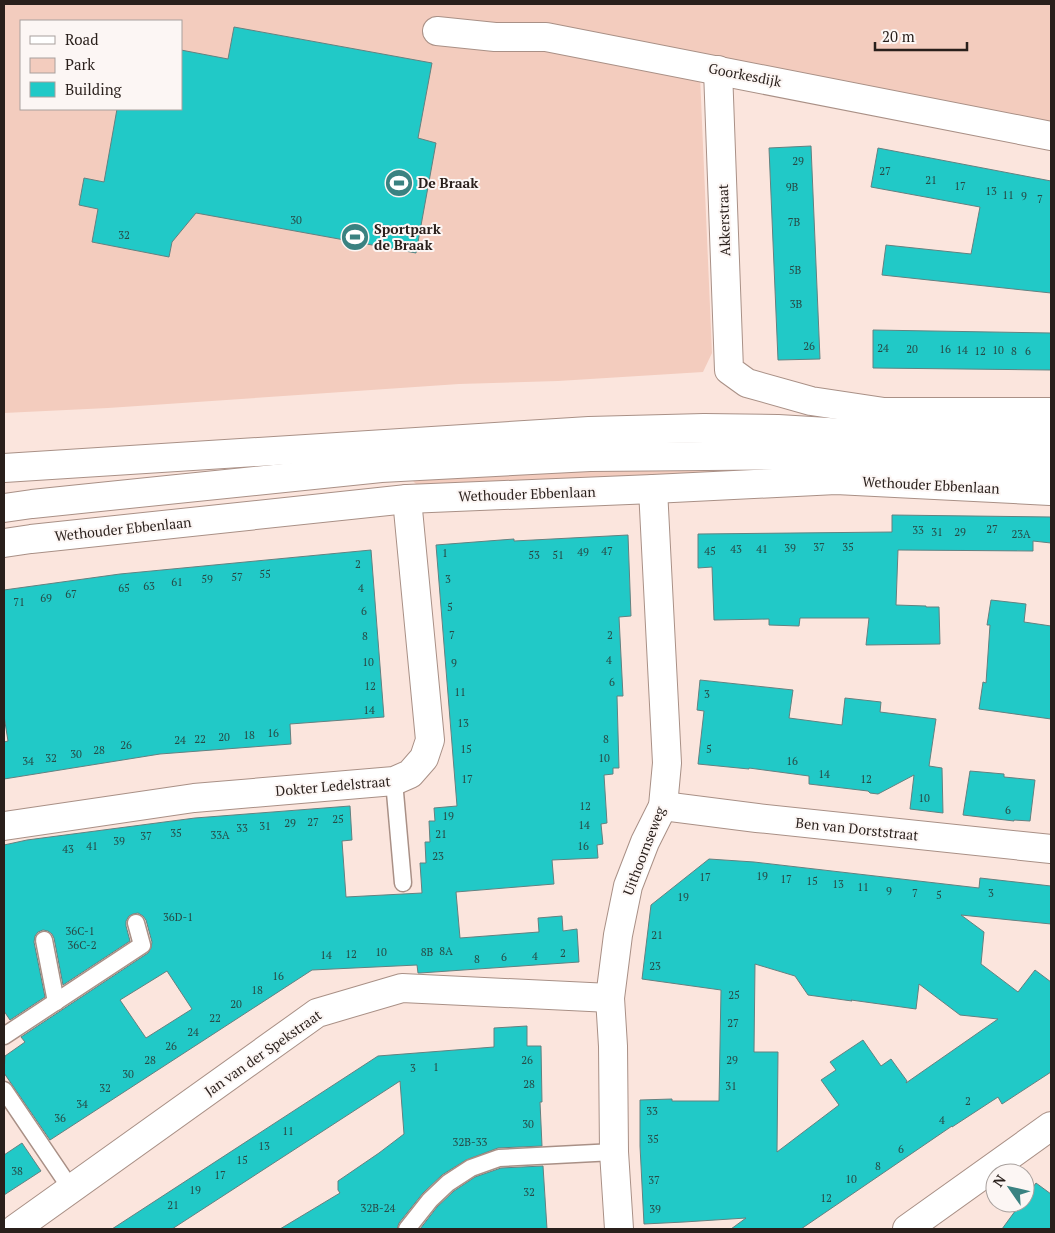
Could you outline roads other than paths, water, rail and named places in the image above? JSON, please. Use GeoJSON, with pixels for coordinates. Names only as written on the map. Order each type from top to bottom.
{"type":"FeatureCollection","features":[{"type":"Feature","properties":{"kind":"street","name":"Goorkesdijk"},"geometry":{"type":"LineString","coordinates":[[437,31],[495,37],[546,37],[1051,136]]}},
{"type":"Feature","properties":{"kind":"street","name":"Akkerstraat"},"geometry":{"type":"LineString","coordinates":[[718,70],[729,370],[747,382],[811,402],[884,412],[1051,412]]}},
{"type":"Feature","properties":{"kind":"street"},"geometry":{"type":"LineString","coordinates":[[4,468],[434,440],[589,431],[685,428],[778,429],[910,437],[1051,439]]}},
{"type":"Feature","properties":{"kind":"street","name":"Wethouder Ebbenlaan"},"geometry":{"type":"LineString","coordinates":[[4,508],[381,468],[590,457],[830,455],[1051,465]]}},
{"type":"Feature","properties":{"kind":"street","name":"Wethouder Ebbenlaan"},"geometry":{"type":"LineString","coordinates":[[4,543],[407,499],[836,480],[1051,490]]}},
{"type":"Feature","properties":{"kind":"street","name":"Uithoornseweg"},"geometry":{"type":"LineString","coordinates":[[619,1229],[614,1152],[613,1046],[610,998],[618,935],[628,886],[645,842],[663,806],[667,762],[653,489]]}},
{"type":"Feature","properties":{"kind":"street","name":"Dokter Ledelstraat"},"geometry":{"type":"LineString","coordinates":[[4,826],[194,798],[394,781],[410,774],[424,758],[430,740],[407,499]]}},
{"type":"Feature","properties":{"kind":"street","name":"Ben van Dorststraat"},"geometry":{"type":"LineString","coordinates":[[663,806],[756,818],[1051,849]]}},
{"type":"Feature","properties":{"kind":"street","name":"Jan van der Spekstraat"},"geometry":{"type":"LineString","coordinates":[[15,1229],[317,1013],[402,988],[610,998]]}},
{"type":"Feature","properties":{"kind":"street"},"geometry":{"type":"LineString","coordinates":[[906,1229],[1051,1126]]}},
{"type":"Feature","properties":{"kind":"lane"},"geometry":{"type":"LineString","coordinates":[[394,781],[403,883]]}},
{"type":"Feature","properties":{"kind":"lane"},"geometry":{"type":"LineString","coordinates":[[4,1036],[142,945],[136,923]]}},
{"type":"Feature","properties":{"kind":"lane"},"geometry":{"type":"LineString","coordinates":[[44,940],[56,1002]]}},
{"type":"Feature","properties":{"kind":"lane"},"geometry":{"type":"LineString","coordinates":[[4,1090],[71,1189]]}},
{"type":"Feature","properties":{"kind":"lane"},"geometry":{"type":"LineString","coordinates":[[407,1229],[430,1200],[448,1183],[471,1168],[498,1158],[614,1152]]}},
{"type":"Feature","properties":{"kind":"place","name":"De Braak"},"geometry":{"type":"Point","coordinates":[399,183]}},
{"type":"Feature","properties":{"kind":"place","name":"Sportpark de Braak"},"geometry":{"type":"Point","coordinates":[355,237]}}]}
